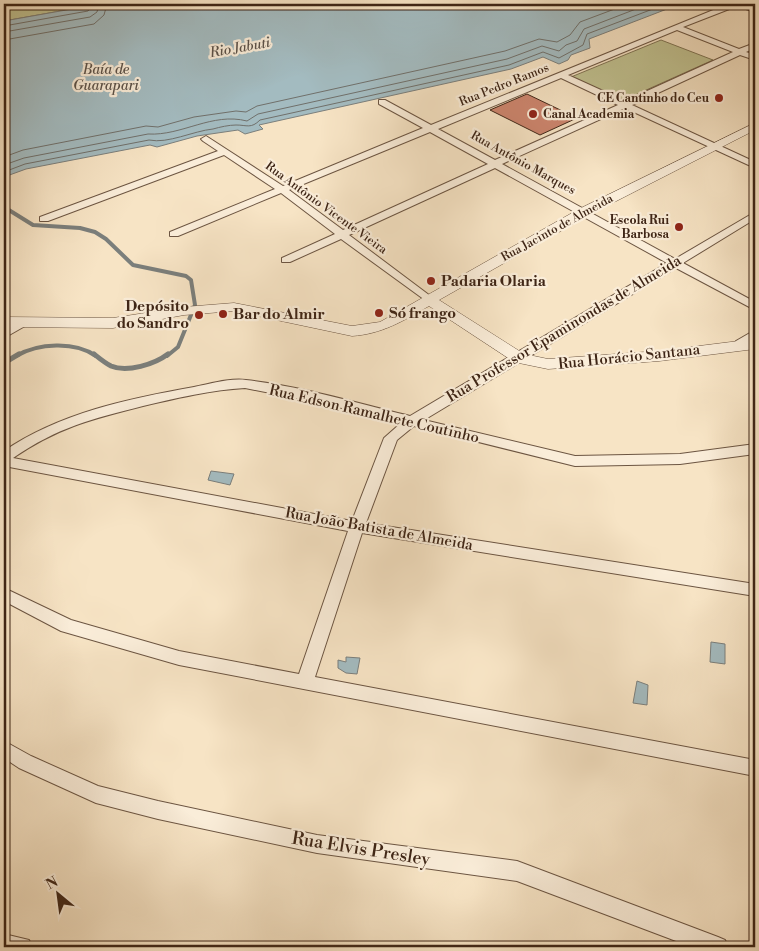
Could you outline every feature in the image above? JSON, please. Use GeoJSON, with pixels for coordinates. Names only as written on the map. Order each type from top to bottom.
{"type":"FeatureCollection","features":[{"type":"Feature","properties":{"kind":"street","name":"Rua Pedro Ramos"},"geometry":{"type":"LineString","coordinates":[[174,234],[734,4]]}},
{"type":"Feature","properties":{"kind":"street"},"geometry":{"type":"LineString","coordinates":[[739,4],[755,10]]}},
{"type":"Feature","properties":{"kind":"street"},"geometry":{"type":"LineString","coordinates":[[678,28],[755,58]]}},
{"type":"Feature","properties":{"kind":"street"},"geometry":{"type":"LineString","coordinates":[[286,260],[755,45]]}},
{"type":"Feature","properties":{"kind":"street"},"geometry":{"type":"LineString","coordinates":[[561,75],[755,166]]}},
{"type":"Feature","properties":{"kind":"street","name":"Rua Antônio Marques"},"geometry":{"type":"LineString","coordinates":[[382,102],[755,307]]}},
{"type":"Feature","properties":{"kind":"street","name":"Rua Jacinto de Almeida"},"geometry":{"type":"LineString","coordinates":[[4,322],[113,323],[184,311],[234,307],[352,331],[369,330],[385,325],[584,212],[755,126]]}},
{"type":"Feature","properties":{"kind":"street","name":"Rua Antônio Vicente Vieira"},"geometry":{"type":"LineString","coordinates":[[206,139],[283,190],[429,300]]}},
{"type":"Feature","properties":{"kind":"street"},"geometry":{"type":"LineString","coordinates":[[44,219],[224,152]]}},
{"type":"Feature","properties":{"kind":"street","name":"Rua Professor Epaminondas de Almeida"},"geometry":{"type":"LineString","coordinates":[[305,681],[357,527],[391,438],[410,422],[755,215]]}},
{"type":"Feature","properties":{"kind":"street"},"geometry":{"type":"LineString","coordinates":[[429,300],[519,358]]}},
{"type":"Feature","properties":{"kind":"street"},"geometry":{"type":"LineString","coordinates":[[4,334],[21,323]]}},
{"type":"Feature","properties":{"kind":"street","name":"Rua Horácio Santana"},"geometry":{"type":"LineString","coordinates":[[519,358],[548,364],[579,363],[748,344],[755,334]]}},
{"type":"Feature","properties":{"kind":"street","name":"Rua Edson Ramalhete Coutinho"},"geometry":{"type":"LineString","coordinates":[[4,457],[34,438],[75,419],[167,396],[227,385],[245,384],[326,400],[575,461],[680,459],[755,449]]}},
{"type":"Feature","properties":{"kind":"street","name":"Rua João Batista de Almeida"},"geometry":{"type":"LineString","coordinates":[[4,461],[357,527],[755,590]]}},
{"type":"Feature","properties":{"kind":"street"},"geometry":{"type":"LineString","coordinates":[[5,597],[67,626],[179,658],[755,768]]}},
{"type":"Feature","properties":{"kind":"street","name":"Rua Elvis Presley"},"geometry":{"type":"LineString","coordinates":[[4,749],[25,762],[96,794],[158,810],[317,844],[518,871],[718,947]]}},
{"type":"Feature","properties":{"kind":"street"},"geometry":{"type":"LineString","coordinates":[[4,944],[22,947]]}},
{"type":"Feature","properties":{"kind":"green space"},"geometry":{"type":"Polygon","coordinates":[[[4,4],[100,4],[4,21],[4,4]]]}},
{"type":"Feature","properties":{"kind":"green space"},"geometry":{"type":"Polygon","coordinates":[[[661,40],[713,60],[624,100],[571,77],[661,40]]]}},
{"type":"Feature","properties":{"kind":"water","name":"Baía de Guarapari"},"geometry":{"type":"Polygon","coordinates":[[[100,4],[680,4],[589,39],[590,48],[571,55],[568,60],[559,64],[543,57],[511,69],[259,125],[263,129],[245,134],[238,130],[197,136],[157,147],[150,145],[26,169],[4,177],[4,21],[100,4]]]}},
{"type":"Feature","properties":{"kind":"water"},"geometry":{"type":"Polygon","coordinates":[[[211,471],[234,474],[230,485],[208,480],[211,471]]]}},
{"type":"Feature","properties":{"kind":"water"},"geometry":{"type":"Polygon","coordinates":[[[711,642],[725,644],[725,664],[710,662],[711,642]]]}},
{"type":"Feature","properties":{"kind":"water"},"geometry":{"type":"Polygon","coordinates":[[[346,657],[360,658],[357,674],[346,673],[338,668],[338,660],[346,662],[346,657]]]}},
{"type":"Feature","properties":{"kind":"water"},"geometry":{"type":"Polygon","coordinates":[[[637,681],[648,685],[647,705],[633,703],[637,681]]]}},
{"type":"Feature","properties":{"kind":"building","name":"Canal Academia"},"geometry":{"type":"Polygon","coordinates":[[[527,94],[577,118],[540,135],[490,110],[527,94]]]}},
{"type":"Feature","properties":{"kind":"waterway"},"geometry":{"type":"LineString","coordinates":[[4,207],[33,225],[80,228],[95,232],[106,239],[133,265],[186,276],[191,280],[195,305],[178,347],[167,356]]}},
{"type":"Feature","properties":{"kind":"waterway"},"geometry":{"type":"LineString","coordinates":[[16,356],[45,346],[78,348],[96,356]]}},
{"type":"Feature","properties":{"kind":"waterway"},"geometry":{"type":"LineString","coordinates":[[4,363],[19,354]]}},
{"type":"Feature","properties":{"kind":"waterway"},"geometry":{"type":"LineString","coordinates":[[94,354],[104,362],[118,368],[141,366],[156,361],[168,354]]}},
{"type":"Feature","properties":{"kind":"place","name":"CE Cantinho do Ceu"},"geometry":{"type":"Point","coordinates":[719,98]}},
{"type":"Feature","properties":{"kind":"place","name":"Canal Academia"},"geometry":{"type":"Point","coordinates":[533,114]}},
{"type":"Feature","properties":{"kind":"place","name":"Escola Rui Barbosa"},"geometry":{"type":"Point","coordinates":[679,227]}},
{"type":"Feature","properties":{"kind":"place","name":"Padaria Olaria"},"geometry":{"type":"Point","coordinates":[431,281]}},
{"type":"Feature","properties":{"kind":"place","name":"Só frango"},"geometry":{"type":"Point","coordinates":[379,313]}},
{"type":"Feature","properties":{"kind":"place","name":"Bar do Almir"},"geometry":{"type":"Point","coordinates":[223,314]}},
{"type":"Feature","properties":{"kind":"place","name":"Depósito do Sandro"},"geometry":{"type":"Point","coordinates":[199,315]}},
{"type":"Feature","properties":{"kind":"water label","name":"Rio Jabuti"},"geometry":{"type":"Point","coordinates":[240,48]}}]}
